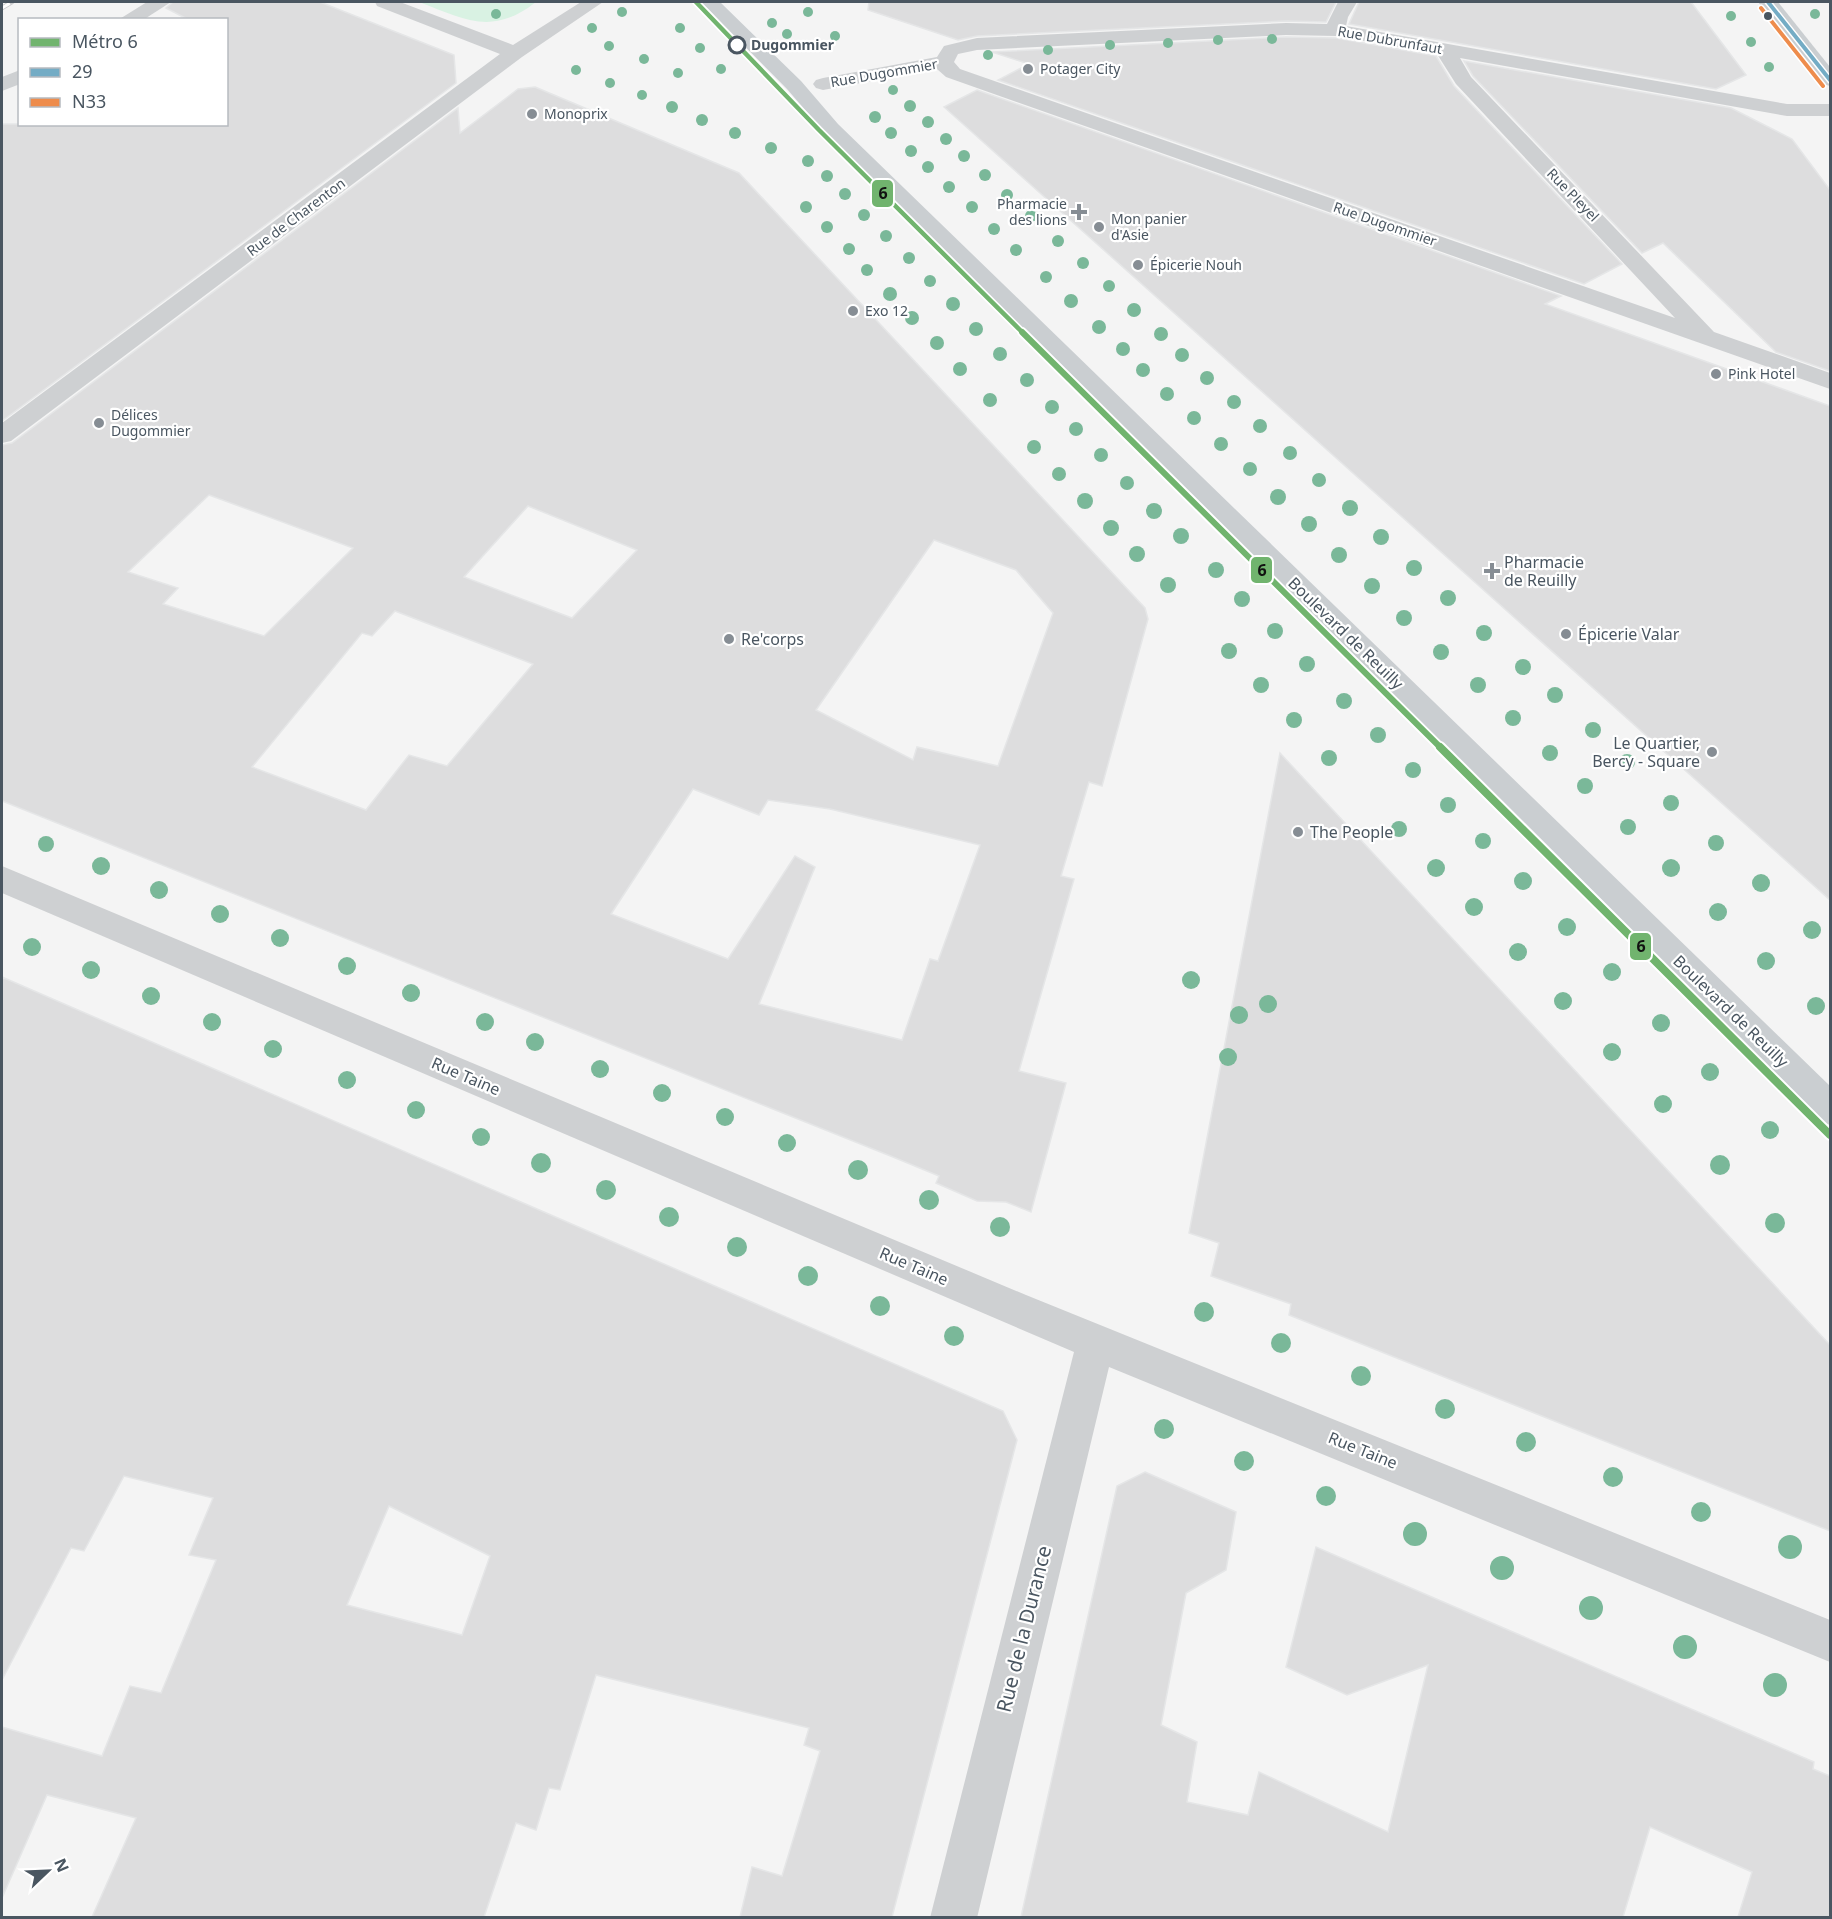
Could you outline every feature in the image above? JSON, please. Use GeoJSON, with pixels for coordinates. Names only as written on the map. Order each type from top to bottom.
{"type":"FeatureCollection","features":[{"type":"Feature","properties":{"kind":"main road","name":"Boulevard de Reuilly"},"geometry":{"type":"LineString","coordinates":[[710,2],[794,85],[831,128],[1830,1109]]}},
{"type":"Feature","properties":{"kind":"main road"},"geometry":{"type":"LineString","coordinates":[[1768,2],[1830,80]]}},
{"type":"Feature","properties":{"kind":"street"},"geometry":{"type":"LineString","coordinates":[[131,18],[161,2]]}},
{"type":"Feature","properties":{"kind":"street"},"geometry":{"type":"LineString","coordinates":[[384,2],[515,53]]}},
{"type":"Feature","properties":{"kind":"street","name":"Rue de Charenton"},"geometry":{"type":"LineString","coordinates":[[2,435],[515,53],[593,2]]}},
{"type":"Feature","properties":{"kind":"street"},"geometry":{"type":"LineString","coordinates":[[1336,30],[1338,17],[1347,2]]}},
{"type":"Feature","properties":{"kind":"street","name":"Rue Dubrunfaut"},"geometry":{"type":"LineString","coordinates":[[946,58],[951,50],[977,44],[1286,28],[1336,30],[1787,110],[1830,110]]}},
{"type":"Feature","properties":{"kind":"street","name":"Rue Pleyel"},"geometry":{"type":"LineString","coordinates":[[1446,51],[1463,80],[1705,336]]}},
{"type":"Feature","properties":{"kind":"street","name":"Rue Dugommier"},"geometry":{"type":"LineString","coordinates":[[823,84],[946,58],[946,68],[953,73],[1830,381]]}},
{"type":"Feature","properties":{"kind":"street"},"geometry":{"type":"LineString","coordinates":[[2,86],[18,77]]}},
{"type":"Feature","properties":{"kind":"street","name":"Rue Taine"},"geometry":{"type":"LineString","coordinates":[[2,879],[1096,1342],[1830,1641]]}},
{"type":"Feature","properties":{"kind":"street","name":"Rue de la Durance"},"geometry":{"type":"LineString","coordinates":[[953,1917],[1096,1342]]}},
{"type":"Feature","properties":{"kind":"green space"},"geometry":{"type":"Polygon","coordinates":[[[419,2],[536,2],[506,19],[479,22],[419,2]]]}},
{"type":"Feature","properties":{"kind":"building"},"geometry":{"type":"Polygon","coordinates":[[[173,2],[320,2],[454,55],[456,83],[2,421],[2,124],[18,124],[18,126],[228,126],[228,18],[185,18],[166,8],[173,2]]]}},
{"type":"Feature","properties":{"kind":"building"},"geometry":{"type":"Polygon","coordinates":[[[869,2],[1336,2],[1326,22],[1286,21],[977,36],[958,40],[868,10],[869,2]]]}},
{"type":"Feature","properties":{"kind":"building"},"geometry":{"type":"Polygon","coordinates":[[[1359,2],[1691,2],[1746,75],[1716,89],[1349,24],[1359,2]]]}},
{"type":"Feature","properties":{"kind":"building"},"geometry":{"type":"Polygon","coordinates":[[[1286,37],[1336,38],[1436,56],[1454,86],[1622,264],[1584,284],[998,80],[1029,64],[992,52],[1286,37]]]}},
{"type":"Feature","properties":{"kind":"building"},"geometry":{"type":"Polygon","coordinates":[[[1464,61],[1731,108],[1792,139],[1830,190],[1830,371],[1776,352],[1663,243],[1642,253],[1473,76],[1464,61]]]}},
{"type":"Feature","properties":{"kind":"building"},"geometry":{"type":"Polygon","coordinates":[[[535,87],[739,173],[1145,608],[1148,619],[1102,786],[1089,782],[1061,876],[1074,879],[1019,1071],[1066,1083],[1031,1212],[1006,1202],[977,1201],[936,1183],[939,1176],[893,1157],[2,801],[2,445],[12,443],[458,108],[460,133],[518,89],[535,87]],[[209,495],[128,572],[178,588],[163,604],[264,636],[353,548],[209,495]],[[528,506],[464,577],[572,618],[637,550],[528,506]],[[934,540],[816,710],[913,760],[917,747],[998,766],[1053,613],[1016,570],[934,540]],[[395,611],[372,636],[362,633],[252,767],[366,810],[409,755],[447,766],[533,664],[395,611]],[[693,789],[611,914],[728,959],[795,856],[815,867],[759,1004],[902,1040],[930,959],[938,961],[980,845],[830,809],[768,800],[759,815],[693,789]]]}},
{"type":"Feature","properties":{"kind":"building"},"geometry":{"type":"Polygon","coordinates":[[[977,90],[1561,296],[1545,304],[1830,406],[1830,900],[944,107],[977,90]]]}},
{"type":"Feature","properties":{"kind":"building"},"geometry":{"type":"Polygon","coordinates":[[[1280,753],[1830,1345],[1830,1531],[1289,1315],[1291,1304],[1211,1276],[1219,1243],[1189,1233],[1280,753]]]}},
{"type":"Feature","properties":{"kind":"building"},"geometry":{"type":"Polygon","coordinates":[[[2,977],[1003,1411],[1017,1440],[892,1917],[740,1917],[752,1867],[782,1876],[820,1751],[804,1745],[809,1728],[596,1675],[560,1790],[549,1788],[536,1830],[516,1823],[484,1917],[92,1917],[136,1818],[47,1795],[2,1898],[2,1727],[102,1756],[130,1686],[161,1693],[216,1560],[189,1555],[213,1498],[124,1476],[84,1551],[71,1548],[2,1680],[2,977]],[[389,1506],[347,1605],[462,1635],[490,1556],[389,1506]]]}},
{"type":"Feature","properties":{"kind":"building"},"geometry":{"type":"Polygon","coordinates":[[[1145,1472],[1236,1512],[1226,1570],[1186,1593],[1161,1725],[1197,1742],[1187,1802],[1248,1815],[1259,1772],[1388,1832],[1428,1665],[1347,1695],[1286,1667],[1316,1547],[1814,1762],[1813,1769],[1830,1776],[1830,1917],[1738,1917],[1752,1872],[1650,1827],[1623,1917],[1021,1917],[1117,1486],[1145,1472]]]}},
{"type":"Feature","properties":{"kind":"railway"},"geometry":{"type":"LineString","coordinates":[[2,8],[12,2]]}},
{"type":"Feature","properties":{"kind":"metro line","name":"6"},"geometry":{"type":"LineString","coordinates":[[696,2],[819,130],[1830,1135]]}},
{"type":"Feature","properties":{"kind":"transit line","name":"29"},"geometry":{"type":"LineString","coordinates":[[1768,2],[1830,80]]}},
{"type":"Feature","properties":{"kind":"transit line","name":"N33"},"geometry":{"type":"LineString","coordinates":[[1761,8],[1823,86]]}},
{"type":"Feature","properties":{"kind":"place","name":"Dugommier"},"geometry":{"type":"Point","coordinates":[737,45]}},
{"type":"Feature","properties":{"kind":"place","name":"Potager City"},"geometry":{"type":"Point","coordinates":[1028,69]}},
{"type":"Feature","properties":{"kind":"place","name":"Monoprix"},"geometry":{"type":"Point","coordinates":[532,114]}},
{"type":"Feature","properties":{"kind":"place","name":"Pharmacie des lions"},"geometry":{"type":"Point","coordinates":[1079,212]}},
{"type":"Feature","properties":{"kind":"place","name":"Mon panier d'Asie"},"geometry":{"type":"Point","coordinates":[1099,227]}},
{"type":"Feature","properties":{"kind":"place","name":"Épicerie Nouh"},"geometry":{"type":"Point","coordinates":[1138,265]}},
{"type":"Feature","properties":{"kind":"place","name":"Exo 12"},"geometry":{"type":"Point","coordinates":[853,311]}},
{"type":"Feature","properties":{"kind":"place","name":"Pink Hotel"},"geometry":{"type":"Point","coordinates":[1716,374]}},
{"type":"Feature","properties":{"kind":"place","name":"Délices Dugommier"},"geometry":{"type":"Point","coordinates":[99,423]}},
{"type":"Feature","properties":{"kind":"place","name":"Pharmacie de Reuilly"},"geometry":{"type":"Point","coordinates":[1492,571]}},
{"type":"Feature","properties":{"kind":"place","name":"Épicerie Valar"},"geometry":{"type":"Point","coordinates":[1566,634]}},
{"type":"Feature","properties":{"kind":"place","name":"Re'corps"},"geometry":{"type":"Point","coordinates":[729,639]}},
{"type":"Feature","properties":{"kind":"place","name":"Le Quartier, Bercy - Square"},"geometry":{"type":"Point","coordinates":[1712,752]}},
{"type":"Feature","properties":{"kind":"place","name":"The People"},"geometry":{"type":"Point","coordinates":[1298,832]}}]}
